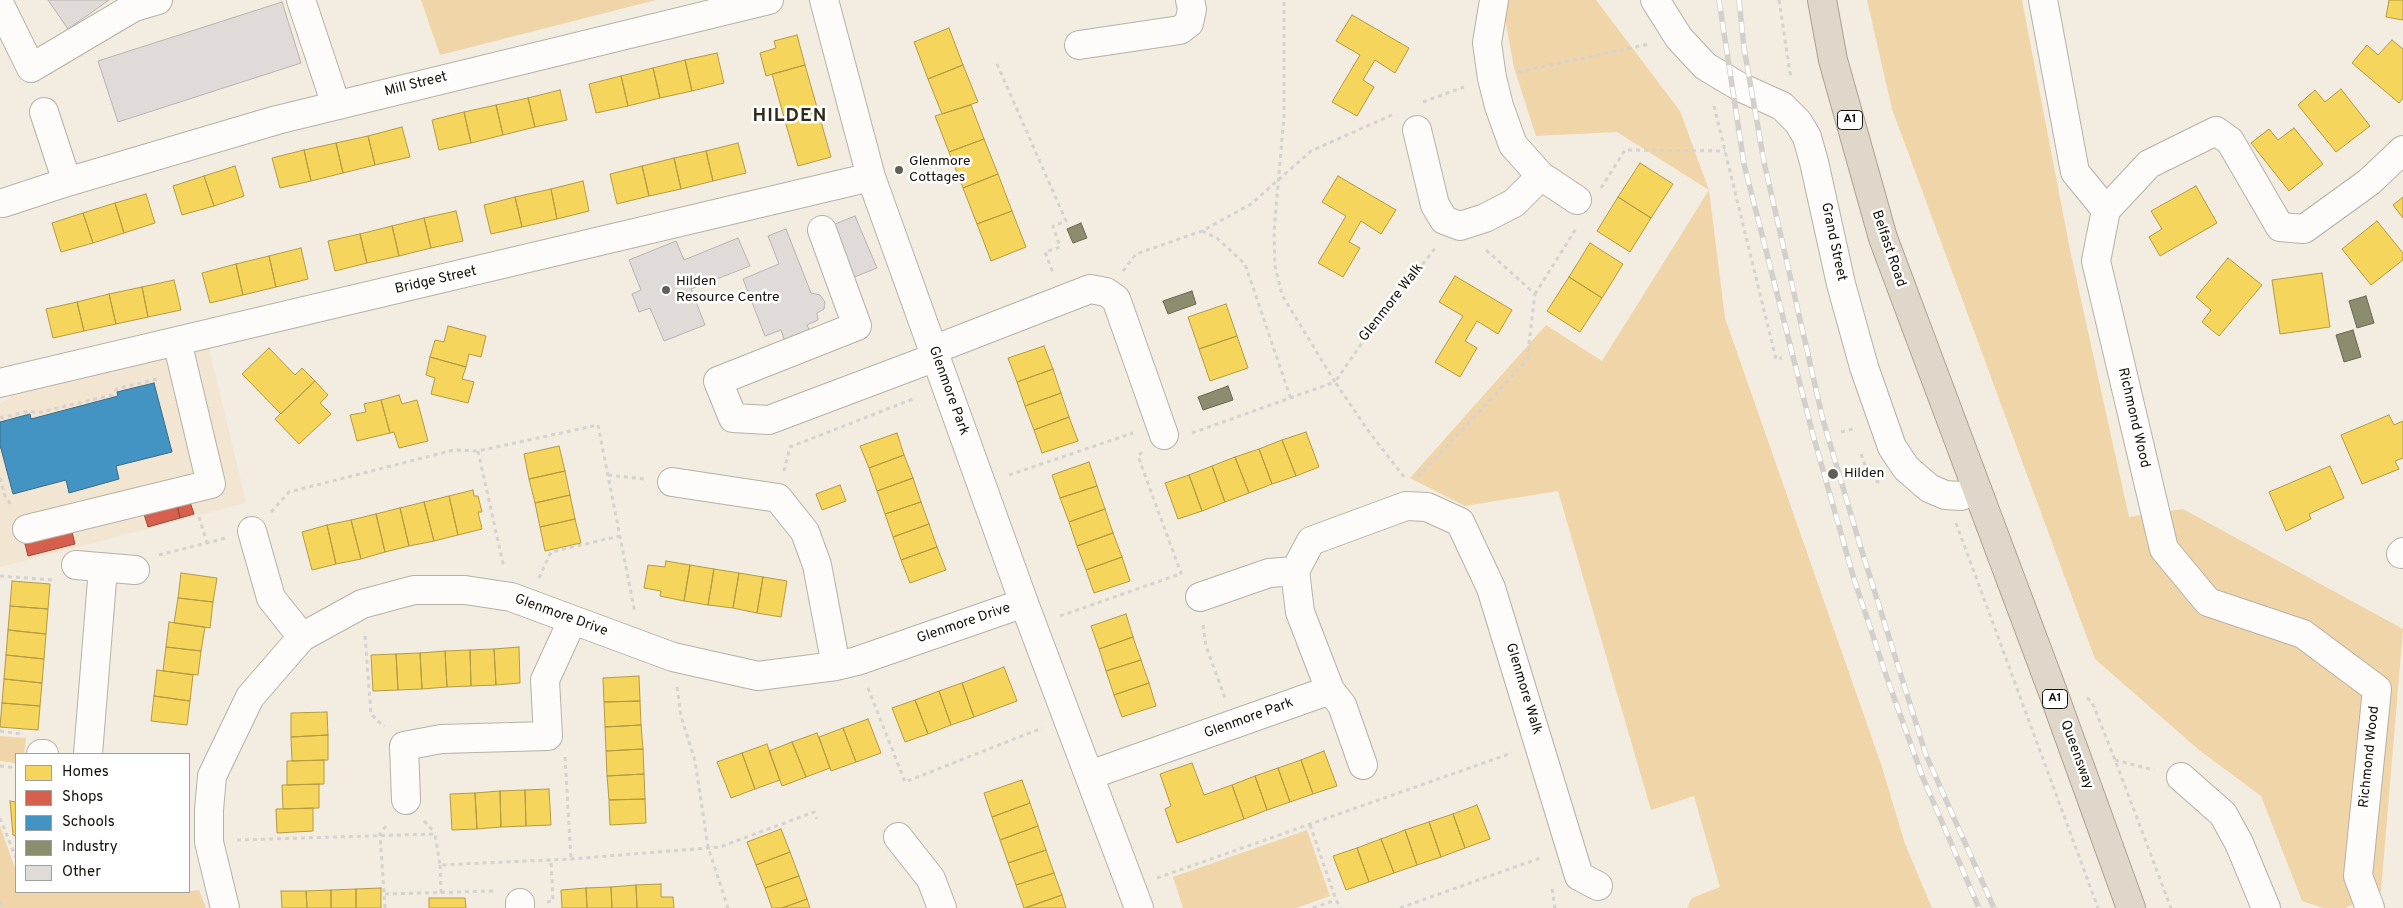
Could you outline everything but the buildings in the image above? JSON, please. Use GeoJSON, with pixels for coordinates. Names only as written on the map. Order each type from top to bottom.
{"type":"FeatureCollection","features":[{"type":"Feature","properties":{"kind":"highway","name":"Belfast Road"},"geometry":{"type":"LineString","coordinates":[[1822,0],[1833,60],[1883,238],[1977,490]]}},
{"type":"Feature","properties":{"kind":"highway","name":"Queensway"},"geometry":{"type":"LineString","coordinates":[[1977,490],[2131,908]]}},
{"type":"Feature","properties":{"kind":"street"},"geometry":{"type":"LineString","coordinates":[[0,6],[31,68],[134,7],[158,0]]}},
{"type":"Feature","properties":{"kind":"street"},"geometry":{"type":"LineString","coordinates":[[301,0],[336,105]]}},
{"type":"Feature","properties":{"kind":"street","name":"Mill Street"},"geometry":{"type":"LineString","coordinates":[[3,204],[67,182],[336,105],[769,0]]}},
{"type":"Feature","properties":{"kind":"street","name":"Glenmore Park"},"geometry":{"type":"LineString","coordinates":[[824,0],[871,177],[1028,614],[1135,898]]}},
{"type":"Feature","properties":{"kind":"street"},"geometry":{"type":"LineString","coordinates":[[1079,45],[1180,30],[1189,23],[1192,9],[1190,0]]}},
{"type":"Feature","properties":{"kind":"street"},"geometry":{"type":"LineString","coordinates":[[1494,0],[1487,43],[1492,78],[1499,106],[1513,145],[1541,176],[1585,205]]}},
{"type":"Feature","properties":{"kind":"street","name":"Grand Street"},"geometry":{"type":"LineString","coordinates":[[1654,0],[1679,38],[1705,66],[1740,87],[1782,106],[1798,122],[1807,137],[1841,284],[1861,358],[1892,447],[1906,468],[1929,488],[1945,495]]}},
{"type":"Feature","properties":{"kind":"street"},"geometry":{"type":"LineString","coordinates":[[2043,0],[2075,172],[2106,210],[2149,164],[2216,131],[2230,141],[2280,227],[2304,229],[2369,182],[2403,150]]}},
{"type":"Feature","properties":{"kind":"street"},"geometry":{"type":"LineString","coordinates":[[44,112],[67,182]]}},
{"type":"Feature","properties":{"kind":"street"},"geometry":{"type":"LineString","coordinates":[[1412,115],[1435,205],[1444,220],[1460,226],[1485,218],[1514,203],[1541,176]]}},
{"type":"Feature","properties":{"kind":"street","name":"Bridge Street"},"geometry":{"type":"LineString","coordinates":[[0,383],[871,177]]}},
{"type":"Feature","properties":{"kind":"street","name":"Richmond Wood"},"geometry":{"type":"LineString","coordinates":[[2106,210],[2096,261],[2164,550],[2208,602],[2303,634],[2377,689],[2358,876],[2370,908]]}},
{"type":"Feature","properties":{"kind":"street"},"geometry":{"type":"LineString","coordinates":[[822,230],[857,326],[718,381],[733,418],[769,420],[1090,289],[1106,292],[1116,299],[1162,429]]}},
{"type":"Feature","properties":{"kind":"street"},"geometry":{"type":"LineString","coordinates":[[27,529],[211,484],[177,341]]}},
{"type":"Feature","properties":{"kind":"street"},"geometry":{"type":"LineString","coordinates":[[672,482],[778,498],[805,532],[817,565],[846,664]]}},
{"type":"Feature","properties":{"kind":"street"},"geometry":{"type":"LineString","coordinates":[[1945,495],[1961,496],[1977,490]]}},
{"type":"Feature","properties":{"kind":"street","name":"Glenmore Walk"},"geometry":{"type":"LineString","coordinates":[[1295,571],[1311,541],[1406,506],[1426,507],[1460,522],[1491,588],[1579,876],[1598,886]]}},
{"type":"Feature","properties":{"kind":"street"},"geometry":{"type":"LineString","coordinates":[[252,531],[271,598],[302,638]]}},
{"type":"Feature","properties":{"kind":"street"},"geometry":{"type":"LineString","coordinates":[[76,565],[135,570]]}},
{"type":"Feature","properties":{"kind":"street"},"geometry":{"type":"LineString","coordinates":[[88,753],[103,568]]}},
{"type":"Feature","properties":{"kind":"street"},"geometry":{"type":"LineString","coordinates":[[1200,597],[1269,574],[1295,571],[1300,612],[1330,690],[1342,705],[1363,765]]}},
{"type":"Feature","properties":{"kind":"street","name":"Glenmore Drive"},"geometry":{"type":"LineString","coordinates":[[225,908],[209,842],[209,810],[200,774],[250,697],[302,638],[362,604],[414,590],[465,590],[519,600],[672,657],[758,676],[846,664],[1028,614]]}},
{"type":"Feature","properties":{"kind":"street"},"geometry":{"type":"LineString","coordinates":[[406,800],[404,746],[441,739],[548,736],[545,680],[572,621]]}},
{"type":"Feature","properties":{"kind":"street","name":"Glenmore Park"},"geometry":{"type":"LineString","coordinates":[[1090,775],[1330,690]]}},
{"type":"Feature","properties":{"kind":"street"},"geometry":{"type":"LineString","coordinates":[[2181,777],[2223,814],[2239,843],[2266,908]]}},
{"type":"Feature","properties":{"kind":"street"},"geometry":{"type":"LineString","coordinates":[[898,837],[931,879],[942,908]]}},
{"type":"Feature","properties":{"kind":"path"},"geometry":{"type":"LineString","coordinates":[[1284,0],[1284,116],[1274,232],[1274,266],[1282,295],[1335,382],[1367,429],[1426,507]]}},
{"type":"Feature","properties":{"kind":"path"},"geometry":{"type":"LineString","coordinates":[[1779,0],[1798,122]]}},
{"type":"Feature","properties":{"kind":"path"},"geometry":{"type":"LineString","coordinates":[[1106,292],[1136,254],[1202,232],[1251,204],[1311,150],[1412,115],[1492,78],[1679,38]]}},
{"type":"Feature","properties":{"kind":"path"},"geometry":{"type":"LineString","coordinates":[[997,64],[1066,221],[1053,226],[1060,247],[1045,252],[1063,300]]}},
{"type":"Feature","properties":{"kind":"path"},"geometry":{"type":"LineString","coordinates":[[1705,66],[1776,359],[1782,358]]}},
{"type":"Feature","properties":{"kind":"path"},"geometry":{"type":"LineString","coordinates":[[1409,484],[1418,478],[1527,360],[1535,294],[1585,205],[1625,150],[1725,151]]}},
{"type":"Feature","properties":{"kind":"path"},"geometry":{"type":"LineString","coordinates":[[1460,226],[1535,294]]}},
{"type":"Feature","properties":{"kind":"path","name":"Glenmore Walk"},"geometry":{"type":"LineString","coordinates":[[1335,382],[1364,340],[1435,248],[1460,226]]}},
{"type":"Feature","properties":{"kind":"path"},"geometry":{"type":"LineString","coordinates":[[1202,232],[1217,238],[1245,264],[1291,399]]}},
{"type":"Feature","properties":{"kind":"path"},"geometry":{"type":"LineString","coordinates":[[0,418],[29,411],[37,413],[112,395],[117,389],[185,372]]}},
{"type":"Feature","properties":{"kind":"path"},"geometry":{"type":"LineString","coordinates":[[982,484],[1162,429],[1192,434],[1335,382]]}},
{"type":"Feature","properties":{"kind":"path"},"geometry":{"type":"LineString","coordinates":[[778,498],[790,447],[946,386]]}},
{"type":"Feature","properties":{"kind":"path"},"geometry":{"type":"LineString","coordinates":[[135,570],[144,559],[252,531],[289,492],[454,450],[478,451],[598,425],[642,646]]}},
{"type":"Feature","properties":{"kind":"path"},"geometry":{"type":"LineString","coordinates":[[1162,429],[1138,456],[1180,574],[1200,597],[1206,646],[1235,725]]}},
{"type":"Feature","properties":{"kind":"path"},"geometry":{"type":"LineString","coordinates":[[478,451],[519,600]]}},
{"type":"Feature","properties":{"kind":"path"},"geometry":{"type":"LineString","coordinates":[[608,475],[672,482]]}},
{"type":"Feature","properties":{"kind":"path"},"geometry":{"type":"LineString","coordinates":[[1945,495],[2098,908]]}},
{"type":"Feature","properties":{"kind":"path"},"geometry":{"type":"LineString","coordinates":[[197,510],[207,543]]}},
{"type":"Feature","properties":{"kind":"path"},"geometry":{"type":"LineString","coordinates":[[519,600],[551,552],[620,536]]}},
{"type":"Feature","properties":{"kind":"path"},"geometry":{"type":"LineString","coordinates":[[0,576],[54,580],[76,565]]}},
{"type":"Feature","properties":{"kind":"path"},"geometry":{"type":"LineString","coordinates":[[1028,614],[1180,574]]}},
{"type":"Feature","properties":{"kind":"path"},"geometry":{"type":"LineString","coordinates":[[362,604],[371,714],[404,746]]}},
{"type":"Feature","properties":{"kind":"path"},"geometry":{"type":"LineString","coordinates":[[672,657],[681,716],[695,761],[708,847],[728,908]]}},
{"type":"Feature","properties":{"kind":"path"},"geometry":{"type":"LineString","coordinates":[[846,664],[905,782],[1068,718]]}},
{"type":"Feature","properties":{"kind":"path"},"geometry":{"type":"LineString","coordinates":[[2084,696],[2092,702],[2171,908]]}},
{"type":"Feature","properties":{"kind":"path"},"geometry":{"type":"LineString","coordinates":[[548,736],[565,752],[571,859]]}},
{"type":"Feature","properties":{"kind":"path","name":"Glenmore Walk"},"geometry":{"type":"LineString","coordinates":[[1310,824],[1519,751]]}},
{"type":"Feature","properties":{"kind":"path"},"geometry":{"type":"LineString","coordinates":[[2115,760],[2181,777]]}},
{"type":"Feature","properties":{"kind":"path"},"geometry":{"type":"LineString","coordinates":[[0,766],[15,768]]}},
{"type":"Feature","properties":{"kind":"path"},"geometry":{"type":"LineString","coordinates":[[440,865],[571,859],[720,847],[814,812],[817,819]]}},
{"type":"Feature","properties":{"kind":"path"},"geometry":{"type":"LineString","coordinates":[[0,818],[15,856]]}},
{"type":"Feature","properties":{"kind":"path"},"geometry":{"type":"LineString","coordinates":[[1135,898],[1310,824],[1336,900],[1342,908]]}},
{"type":"Feature","properties":{"kind":"path"},"geometry":{"type":"LineString","coordinates":[[380,834],[385,908]]}},
{"type":"Feature","properties":{"kind":"path"},"geometry":{"type":"LineString","coordinates":[[209,842],[380,834],[435,834],[442,893]]}},
{"type":"Feature","properties":{"kind":"path"},"geometry":{"type":"LineString","coordinates":[[1400,908],[1546,856]]}},
{"type":"Feature","properties":{"kind":"path"},"geometry":{"type":"LineString","coordinates":[[551,860],[552,880]]}},
{"type":"Feature","properties":{"kind":"path"},"geometry":{"type":"LineString","coordinates":[[385,894],[497,890],[520,905]]}},
{"type":"Feature","properties":{"kind":"path"},"geometry":{"type":"LineString","coordinates":[[1313,908],[1336,900]]}},
{"type":"Feature","properties":{"kind":"path"},"geometry":{"type":"LineString","coordinates":[[0,901],[3,908]]}},
{"type":"Feature","properties":{"kind":"shaded area"},"geometry":{"type":"Polygon","coordinates":[[[421,0],[656,0],[440,55],[421,0]]]}},
{"type":"Feature","properties":{"kind":"shaded area"},"geometry":{"type":"Polygon","coordinates":[[[1506,0],[1596,0],[1680,111],[1709,190],[1617,132],[1536,136],[1514,68],[1504,12],[1506,0]]]}},
{"type":"Feature","properties":{"kind":"shaded area"},"geometry":{"type":"Polygon","coordinates":[[[1867,0],[2022,0],[2070,250],[2129,517],[2183,509],[2403,629],[2381,891],[2345,908],[2323,908],[2302,901],[2261,796],[2199,750],[2095,659],[1892,109],[1867,0]]]}},
{"type":"Feature","properties":{"kind":"shaded area"},"geometry":{"type":"Polygon","coordinates":[[[1709,190],[1725,318],[1882,767],[1905,844],[1932,908],[1687,908],[1692,898],[1720,887],[1694,796],[1651,810],[1558,491],[1465,506],[1410,478],[1546,325],[1602,361],[1709,190]]]}},
{"type":"Feature","properties":{"kind":"shaded area"},"geometry":{"type":"Polygon","coordinates":[[[209,348],[246,503],[0,567],[0,404],[13,395],[209,348]]]}},
{"type":"Feature","properties":{"kind":"shaded area"},"geometry":{"type":"Polygon","coordinates":[[[0,736],[26,738],[24,753],[15,753],[15,763],[0,761],[0,736]]]}},
{"type":"Feature","properties":{"kind":"shaded area"},"geometry":{"type":"Polygon","coordinates":[[[0,826],[15,868],[15,893],[190,893],[190,891],[199,890],[206,908],[0,908],[0,826]]]}},
{"type":"Feature","properties":{"kind":"shaded area"},"geometry":{"type":"Polygon","coordinates":[[[1307,830],[1330,896],[1296,908],[1183,908],[1173,877],[1307,830]]]}},
{"type":"Feature","properties":{"kind":"railway"},"geometry":{"type":"LineString","coordinates":[[1719,0],[1744,164],[1813,435],[1854,579],[1923,778],[1979,908]]}},
{"type":"Feature","properties":{"kind":"railway"},"geometry":{"type":"LineString","coordinates":[[1739,0],[1744,48],[1764,162],[1823,420],[1926,755],[1994,908]]}},
{"type":"Feature","properties":{"kind":"place","name":"Glenmore Cottages"},"geometry":{"type":"Point","coordinates":[899,170]}},
{"type":"Feature","properties":{"kind":"place","name":"Hilden Resource Centre"},"geometry":{"type":"Point","coordinates":[666,290]}},
{"type":"Feature","properties":{"kind":"place","name":"Hilden"},"geometry":{"type":"Point","coordinates":[1833,474]}},
{"type":"Feature","properties":{"kind":"district","name":"HILDEN"},"geometry":{"type":"Point","coordinates":[790,117]}}]}
